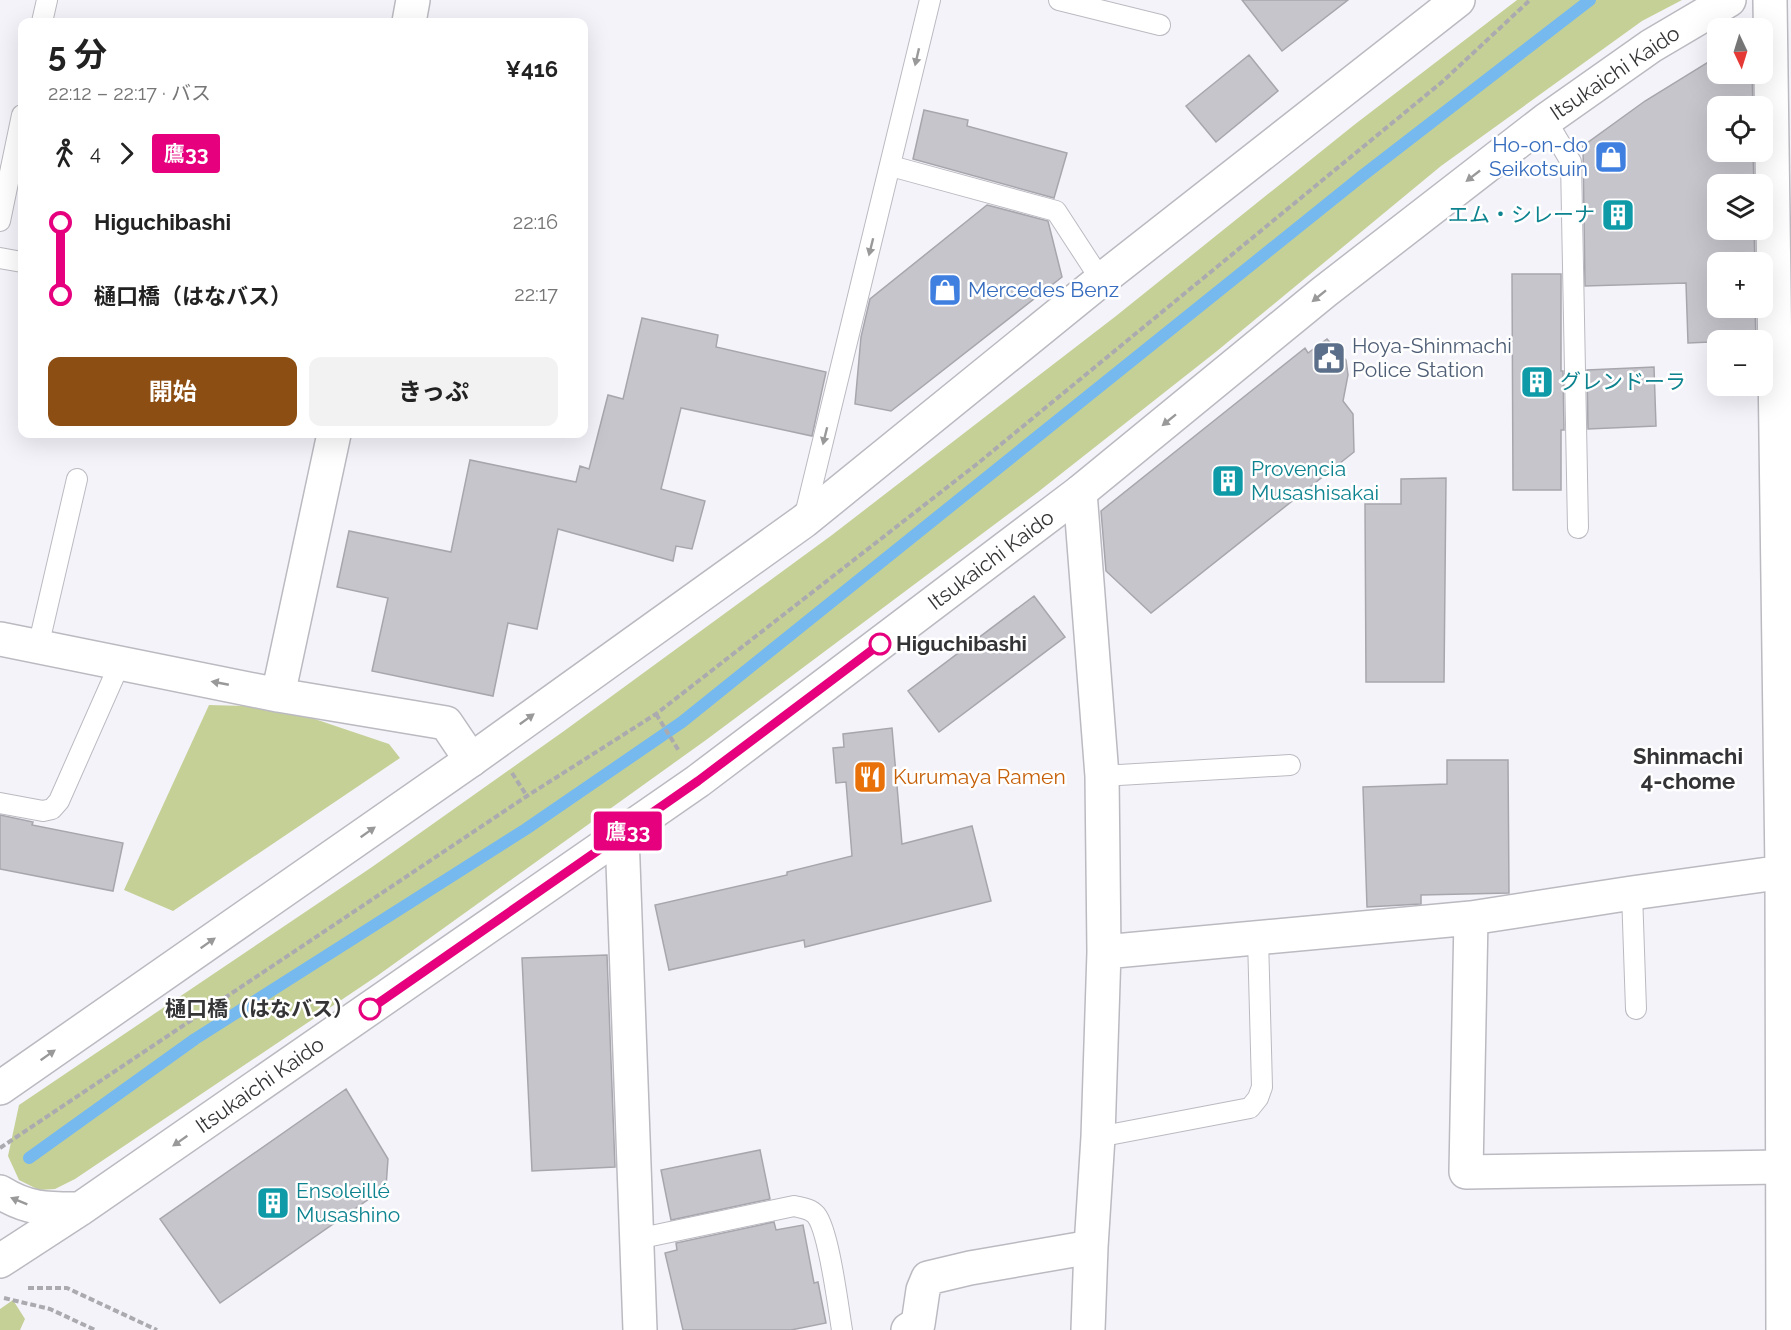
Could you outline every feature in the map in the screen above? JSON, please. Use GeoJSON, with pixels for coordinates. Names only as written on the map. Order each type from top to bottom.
{"type":"FeatureCollection","features":[{"type":"Feature","properties":{"kind":"street"},"geometry":{"type":"LineString","coordinates":[[410,18],[413,0]]}},
{"type":"Feature","properties":{"kind":"street"},"geometry":{"type":"LineString","coordinates":[[0,1088],[471,760],[804,521],[1101,280],[1458,0]]}},
{"type":"Feature","properties":{"kind":"street","name":"Itsukaichi Kaido"},"geometry":{"type":"LineString","coordinates":[[0,1262],[81,1209],[698,781],[1080,492],[1324,292],[1546,120],[1651,46],[1729,0]]}},
{"type":"Feature","properties":{"kind":"street"},"geometry":{"type":"LineString","coordinates":[[1770,0],[1787,871],[1787,1066],[1783,1167],[1787,1242],[1783,1330]]}},
{"type":"Feature","properties":{"kind":"street"},"geometry":{"type":"LineString","coordinates":[[278,695],[333,438]]}},
{"type":"Feature","properties":{"kind":"street"},"geometry":{"type":"LineString","coordinates":[[1080,492],[1102,776],[1104,952],[1098,1137],[1088,1330]]}},
{"type":"Feature","properties":{"kind":"street"},"geometry":{"type":"LineString","coordinates":[[0,639],[278,695],[446,723],[471,760]]}},
{"type":"Feature","properties":{"kind":"street"},"geometry":{"type":"LineString","coordinates":[[622,835],[640,1330]]}},
{"type":"Feature","properties":{"kind":"street"},"geometry":{"type":"LineString","coordinates":[[1104,952],[1471,918],[1787,871]]}},
{"type":"Feature","properties":{"kind":"street"},"geometry":{"type":"LineString","coordinates":[[1471,918],[1466,1172],[1783,1167]]}},
{"type":"Feature","properties":{"kind":"street"},"geometry":{"type":"LineString","coordinates":[[0,1192],[37,1209],[81,1209]]}},
{"type":"Feature","properties":{"kind":"street"},"geometry":{"type":"LineString","coordinates":[[908,1330],[918,1324],[923,1290],[928,1278],[970,1268],[1091,1247]]}},
{"type":"Feature","properties":{"kind":"lane"},"geometry":{"type":"LineString","coordinates":[[43,18],[47,0]]}},
{"type":"Feature","properties":{"kind":"lane"},"geometry":{"type":"LineString","coordinates":[[804,521],[930,0]]}},
{"type":"Feature","properties":{"kind":"lane"},"geometry":{"type":"LineString","coordinates":[[1059,0],[1160,25]]}},
{"type":"Feature","properties":{"kind":"lane"},"geometry":{"type":"LineString","coordinates":[[1546,120],[1570,162],[1578,528]]}},
{"type":"Feature","properties":{"kind":"lane"},"geometry":{"type":"LineString","coordinates":[[0,221],[18,134]]}},
{"type":"Feature","properties":{"kind":"lane"},"geometry":{"type":"LineString","coordinates":[[891,166],[1056,211],[1101,280]]}},
{"type":"Feature","properties":{"kind":"lane"},"geometry":{"type":"LineString","coordinates":[[0,258],[18,261]]}},
{"type":"Feature","properties":{"kind":"lane"},"geometry":{"type":"LineString","coordinates":[[38,647],[77,479]]}},
{"type":"Feature","properties":{"kind":"lane"},"geometry":{"type":"LineString","coordinates":[[0,803],[43,811],[52,809],[59,801],[120,663]]}},
{"type":"Feature","properties":{"kind":"lane"},"geometry":{"type":"LineString","coordinates":[[1102,776],[1290,765]]}},
{"type":"Feature","properties":{"kind":"lane"},"geometry":{"type":"LineString","coordinates":[[1632,893],[1636,1009]]}},
{"type":"Feature","properties":{"kind":"lane"},"geometry":{"type":"LineString","coordinates":[[1098,1137],[1250,1108],[1258,1098],[1262,1087],[1258,938]]}},
{"type":"Feature","properties":{"kind":"lane"},"geometry":{"type":"LineString","coordinates":[[637,1239],[794,1206],[807,1208],[816,1215],[826,1240],[842,1330]]}},
{"type":"Feature","properties":{"kind":"path"},"geometry":{"type":"LineString","coordinates":[[0,1148],[527,796],[656,714],[977,464],[1442,82],[1530,0]]}},
{"type":"Feature","properties":{"kind":"path"},"geometry":{"type":"LineString","coordinates":[[656,714],[673,740]]}},
{"type":"Feature","properties":{"kind":"path"},"geometry":{"type":"LineString","coordinates":[[22,1288],[67,1288],[157,1330]]}},
{"type":"Feature","properties":{"kind":"path"},"geometry":{"type":"LineString","coordinates":[[0,1297],[50,1309],[95,1330]]}},
{"type":"Feature","properties":{"kind":"green space"},"geometry":{"type":"Polygon","coordinates":[[[1517,0],[1682,0],[1642,21],[1441,166],[1217,351],[1038,492],[706,740],[377,976],[75,1179],[55,1189],[39,1190],[19,1180],[8,1156],[19,1105],[372,867],[564,731],[832,535],[1116,316],[1354,125],[1517,0]]]}},
{"type":"Feature","properties":{"kind":"green space"},"geometry":{"type":"Polygon","coordinates":[[[209,705],[279,707],[389,744],[400,758],[173,911],[124,890],[209,705]]]}},
{"type":"Feature","properties":{"kind":"green space"},"geometry":{"type":"Polygon","coordinates":[[[13,1300],[25,1319],[20,1330],[0,1330],[0,1309],[13,1300]]]}},
{"type":"Feature","properties":{"kind":"building"},"geometry":{"type":"Polygon","coordinates":[[[1242,0],[1348,0],[1282,51],[1242,0]]]}},
{"type":"Feature","properties":{"kind":"building"},"geometry":{"type":"Polygon","coordinates":[[[1249,55],[1278,91],[1216,142],[1186,106],[1249,55]]]}},
{"type":"Feature","properties":{"kind":"building"},"geometry":{"type":"Polygon","coordinates":[[[1707,63],[1707,84],[1752,84],[1753,96],[1707,96],[1707,162],[1753,162],[1754,174],[1707,174],[1707,240],[1754,240],[1755,252],[1707,252],[1707,318],[1755,318],[1756,330],[1707,330],[1707,342],[1688,343],[1686,283],[1585,286],[1583,146],[1645,101],[1707,63]]]}},
{"type":"Feature","properties":{"kind":"building"},"geometry":{"type":"Polygon","coordinates":[[[924,110],[968,120],[967,126],[1067,153],[1054,198],[913,159],[924,110]]]}},
{"type":"Feature","properties":{"kind":"building"},"geometry":{"type":"Polygon","coordinates":[[[987,205],[1048,221],[1062,277],[891,411],[855,404],[861,337],[870,299],[987,205]]]}},
{"type":"Feature","properties":{"kind":"building","name":"グレンドーラ"},"geometry":{"type":"Polygon","coordinates":[[[1512,274],[1561,274],[1561,371],[1563,371],[1564,430],[1561,430],[1561,490],[1513,490],[1512,274]]]}},
{"type":"Feature","properties":{"kind":"building"},"geometry":{"type":"Polygon","coordinates":[[[642,318],[718,335],[716,347],[826,372],[812,436],[681,408],[661,489],[705,501],[692,549],[676,546],[673,561],[558,529],[537,629],[508,623],[493,696],[372,671],[388,598],[337,587],[349,531],[451,552],[470,460],[576,482],[580,466],[589,469],[608,395],[623,399],[642,318]]]}},
{"type":"Feature","properties":{"kind":"building","name":"Provencia Musashisakai"},"geometry":{"type":"Polygon","coordinates":[[[1327,339],[1346,360],[1348,375],[1343,401],[1353,414],[1354,452],[1151,613],[1106,571],[1101,511],[1305,348],[1308,353],[1327,339]]]}},
{"type":"Feature","properties":{"kind":"building"},"geometry":{"type":"Polygon","coordinates":[[[1654,367],[1656,426],[1588,429],[1587,370],[1654,367]]]}},
{"type":"Feature","properties":{"kind":"building"},"geometry":{"type":"Polygon","coordinates":[[[1446,478],[1444,682],[1366,682],[1365,504],[1401,504],[1401,479],[1446,478]]]}},
{"type":"Feature","properties":{"kind":"building"},"geometry":{"type":"Polygon","coordinates":[[[1034,596],[1065,637],[939,732],[908,691],[1034,596]]]}},
{"type":"Feature","properties":{"kind":"building"},"geometry":{"type":"Polygon","coordinates":[[[892,728],[902,844],[972,826],[991,901],[805,947],[804,940],[669,970],[655,905],[787,875],[787,872],[852,856],[846,782],[836,783],[833,748],[844,747],[843,734],[892,728]]]}},
{"type":"Feature","properties":{"kind":"building"},"geometry":{"type":"Polygon","coordinates":[[[1447,760],[1508,760],[1509,893],[1421,895],[1421,904],[1367,907],[1363,787],[1447,784],[1447,760]]]}},
{"type":"Feature","properties":{"kind":"building"},"geometry":{"type":"Polygon","coordinates":[[[0,815],[33,822],[32,825],[123,843],[113,891],[0,869],[0,815]]]}},
{"type":"Feature","properties":{"kind":"building"},"geometry":{"type":"Polygon","coordinates":[[[607,955],[615,1167],[532,1171],[522,958],[607,955]]]}},
{"type":"Feature","properties":{"kind":"building","name":"Ensoleillé Musashino"},"geometry":{"type":"Polygon","coordinates":[[[346,1089],[388,1159],[386,1187],[220,1303],[160,1219],[346,1089]]]}},
{"type":"Feature","properties":{"kind":"building"},"geometry":{"type":"Polygon","coordinates":[[[760,1150],[770,1199],[671,1220],[661,1170],[760,1150]]]}},
{"type":"Feature","properties":{"kind":"building"},"geometry":{"type":"Polygon","coordinates":[[[774,1222],[776,1230],[803,1225],[814,1283],[818,1282],[826,1323],[791,1330],[683,1330],[665,1253],[677,1250],[676,1243],[774,1222]]]}},
{"type":"Feature","properties":{"kind":"waterway"},"geometry":{"type":"LineString","coordinates":[[29,1158],[195,1039],[526,829],[682,722],[1362,176],[1590,0]]}},
{"type":"Feature","properties":{"kind":"bus line","name":"鷹33"},"geometry":{"type":"LineString","coordinates":[[370,1009],[698,781],[880,644]]}},
{"type":"Feature","properties":{"kind":"place","name":"Ho-on-do Seikotsuin"},"geometry":{"type":"Point","coordinates":[1611,157]}},
{"type":"Feature","properties":{"kind":"place","name":"エム・シレーナ"},"geometry":{"type":"Point","coordinates":[1618,215]}},
{"type":"Feature","properties":{"kind":"place","name":"Mercedes Benz"},"geometry":{"type":"Point","coordinates":[945,290]}},
{"type":"Feature","properties":{"kind":"place","name":"Hoya-Shinmachi Police Station"},"geometry":{"type":"Point","coordinates":[1329,358]}},
{"type":"Feature","properties":{"kind":"place","name":"グレンドーラ"},"geometry":{"type":"Point","coordinates":[1537,382]}},
{"type":"Feature","properties":{"kind":"place","name":"Provencia Musashisakai"},"geometry":{"type":"Point","coordinates":[1228,481]}},
{"type":"Feature","properties":{"kind":"place","name":"Higuchibashi"},"geometry":{"type":"Point","coordinates":[880,644]}},
{"type":"Feature","properties":{"kind":"place","name":"Kurumaya Ramen"},"geometry":{"type":"Point","coordinates":[870,777]}},
{"type":"Feature","properties":{"kind":"place","name":"樋口橋（はなバス）"},"geometry":{"type":"Point","coordinates":[370,1009]}},
{"type":"Feature","properties":{"kind":"place","name":"Ensoleillé Musashino"},"geometry":{"type":"Point","coordinates":[273,1203]}},
{"type":"Feature","properties":{"kind":"district","name":"Shinmachi 4-chome"},"geometry":{"type":"Point","coordinates":[1688,768]}}]}
